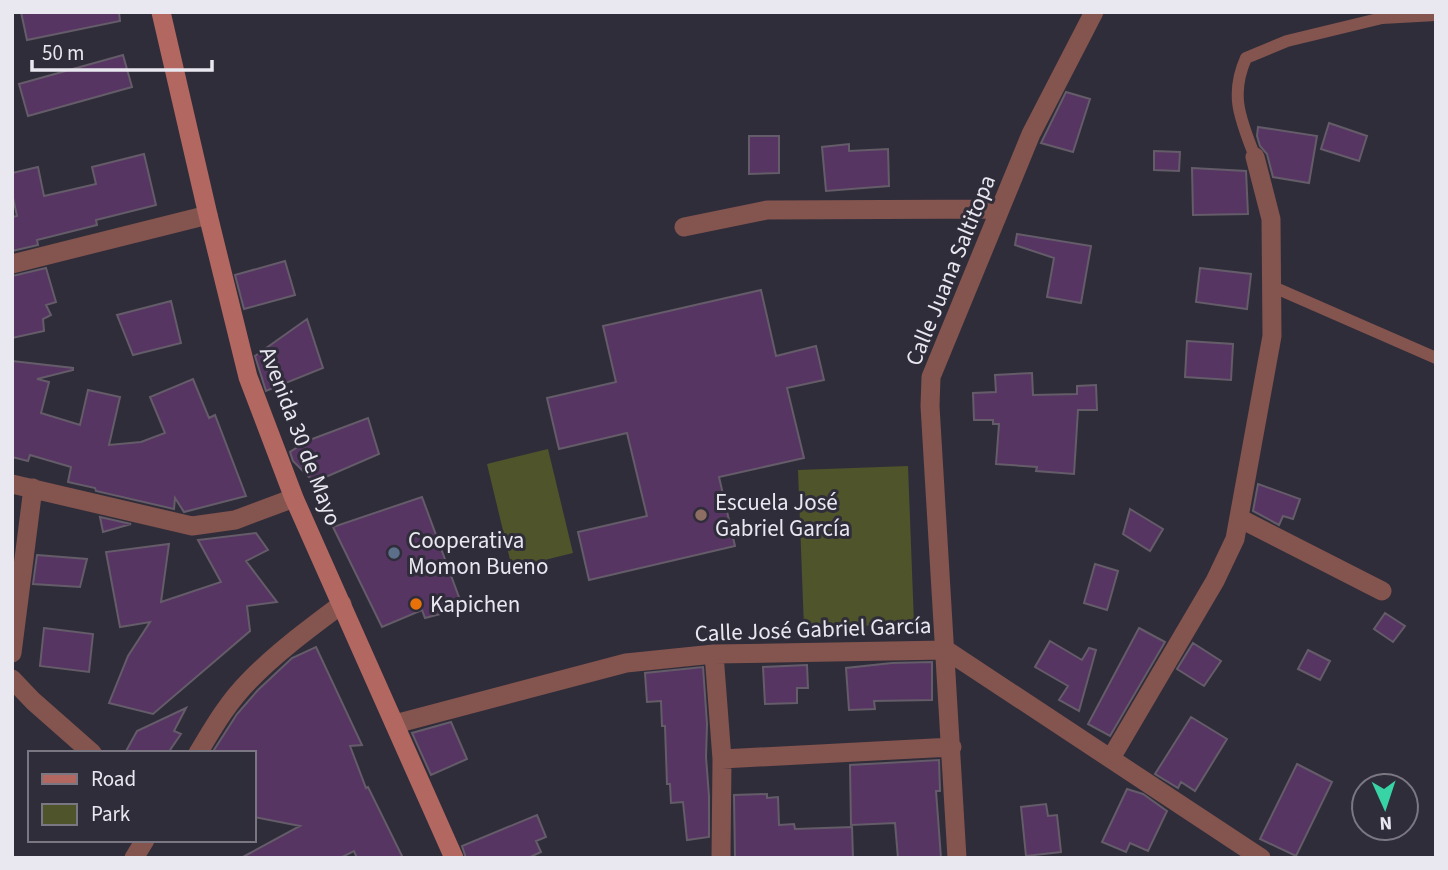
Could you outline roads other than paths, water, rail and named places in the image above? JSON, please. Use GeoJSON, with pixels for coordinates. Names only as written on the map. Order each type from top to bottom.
{"type":"FeatureCollection","features":[{"type":"Feature","properties":{"kind":"main road","name":"Avenida 30 de Mayo"},"geometry":{"type":"LineString","coordinates":[[162,12],[248,377],[294,498],[454,858]]}},
{"type":"Feature","properties":{"kind":"street","name":"Calle Juana Saltitopa"},"geometry":{"type":"LineString","coordinates":[[957,858],[930,406],[931,377],[1031,134],[1094,12]]}},
{"type":"Feature","properties":{"kind":"street"},"geometry":{"type":"LineString","coordinates":[[1111,758],[1215,581],[1236,539],[1272,336],[1271,219],[1255,156]]}},
{"type":"Feature","properties":{"kind":"street"},"geometry":{"type":"LineString","coordinates":[[684,227],[767,210],[1000,209]]}},
{"type":"Feature","properties":{"kind":"street"},"geometry":{"type":"LineString","coordinates":[[12,264],[208,215]]}},
{"type":"Feature","properties":{"kind":"street"},"geometry":{"type":"LineString","coordinates":[[12,484],[192,526],[235,520],[294,498]]}},
{"type":"Feature","properties":{"kind":"street"},"geometry":{"type":"LineString","coordinates":[[12,653],[33,488]]}},
{"type":"Feature","properties":{"kind":"street"},"geometry":{"type":"LineString","coordinates":[[1239,518],[1382,591]]}},
{"type":"Feature","properties":{"kind":"street"},"geometry":{"type":"LineString","coordinates":[[199,751],[216,722],[247,682],[272,658],[342,604]]}},
{"type":"Feature","properties":{"kind":"street","name":"Calle José Gabriel García"},"geometry":{"type":"LineString","coordinates":[[396,724],[626,663],[713,654],[946,650],[1256,857]]}},
{"type":"Feature","properties":{"kind":"street"},"geometry":{"type":"LineString","coordinates":[[713,654],[722,759],[721,858]]}},
{"type":"Feature","properties":{"kind":"street"},"geometry":{"type":"LineString","coordinates":[[12,678],[33,701],[90,751]]}},
{"type":"Feature","properties":{"kind":"street"},"geometry":{"type":"LineString","coordinates":[[722,759],[952,747]]}},
{"type":"Feature","properties":{"kind":"street"},"geometry":{"type":"LineString","coordinates":[[134,858],[144,842]]}},
{"type":"Feature","properties":{"kind":"lane"},"geometry":{"type":"LineString","coordinates":[[1255,156],[1238,110],[1238,76],[1246,58],[1287,41],[1382,18],[1436,15]]}},
{"type":"Feature","properties":{"kind":"lane"},"geometry":{"type":"LineString","coordinates":[[1271,286],[1436,358]]}},
{"type":"Feature","properties":{"kind":"place","name":"Escuela José Gabriel García"},"geometry":{"type":"Point","coordinates":[701,515]}},
{"type":"Feature","properties":{"kind":"place","name":"Cooperativa Momon Bueno"},"geometry":{"type":"Point","coordinates":[394,553]}},
{"type":"Feature","properties":{"kind":"place","name":"Kapichen"},"geometry":{"type":"Point","coordinates":[416,604]}}]}
